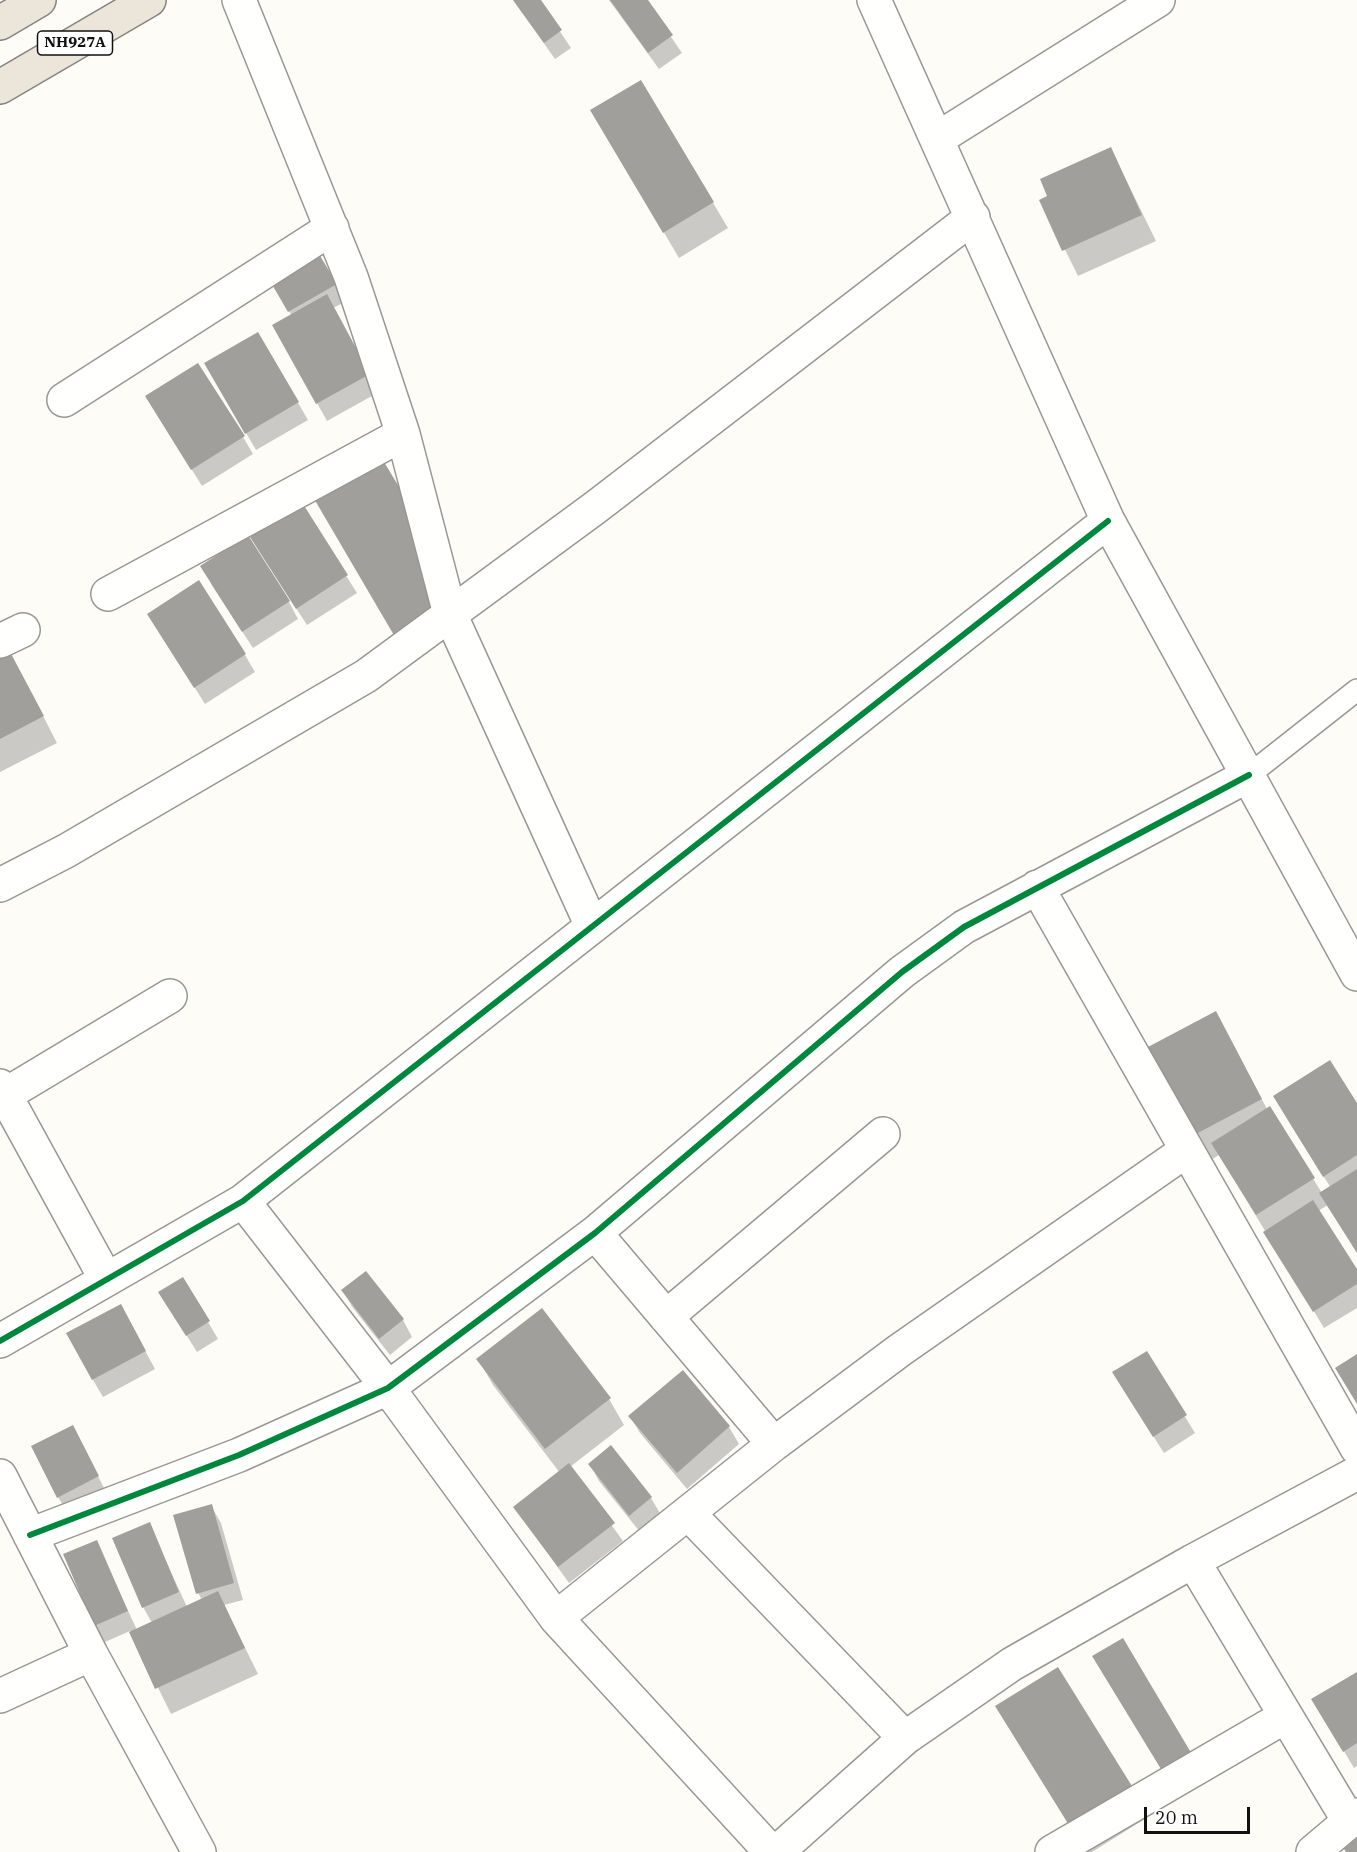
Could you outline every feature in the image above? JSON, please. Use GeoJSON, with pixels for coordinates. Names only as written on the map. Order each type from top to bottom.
{"type":"FeatureCollection","features":[{"type":"Feature","properties":{"kind":"highway"},"geometry":{"type":"LineString","coordinates":[[0,23],[39,0]]}},
{"type":"Feature","properties":{"kind":"highway","name":"NH927A"},"geometry":{"type":"LineString","coordinates":[[0,87],[149,0]]}},
{"type":"Feature","properties":{"kind":"street"},"geometry":{"type":"LineString","coordinates":[[239,0],[332,228],[403,434],[450,614],[592,926]]}},
{"type":"Feature","properties":{"kind":"street"},"geometry":{"type":"LineString","coordinates":[[874,0],[1108,521],[1357,974]]}},
{"type":"Feature","properties":{"kind":"street"},"geometry":{"type":"LineString","coordinates":[[938,140],[1158,0]]}},
{"type":"Feature","properties":{"kind":"street"},"geometry":{"type":"LineString","coordinates":[[0,885],[66,851],[366,676],[606,500],[973,217]]}},
{"type":"Feature","properties":{"kind":"street"},"geometry":{"type":"LineString","coordinates":[[64,400],[332,228]]}},
{"type":"Feature","properties":{"kind":"street"},"geometry":{"type":"LineString","coordinates":[[108,594],[403,434]]}},
{"type":"Feature","properties":{"kind":"street"},"geometry":{"type":"LineString","coordinates":[[0,1341],[243,1201],[1108,521]]}},
{"type":"Feature","properties":{"kind":"street"},"geometry":{"type":"LineString","coordinates":[[30,1534],[238,1455],[388,1388],[595,1233],[902,972],[964,927],[1249,775]]}},
{"type":"Feature","properties":{"kind":"street"},"geometry":{"type":"LineString","coordinates":[[1037,887],[1357,1448]]}},
{"type":"Feature","properties":{"kind":"street"},"geometry":{"type":"LineString","coordinates":[[106,1279],[2,1093],[170,996]]}},
{"type":"Feature","properties":{"kind":"street"},"geometry":{"type":"LineString","coordinates":[[666,1317],[883,1134]]}},
{"type":"Feature","properties":{"kind":"street"},"geometry":{"type":"LineString","coordinates":[[556,1618],[774,1444],[900,1350],[1187,1150]]}},
{"type":"Feature","properties":{"kind":"street"},"geometry":{"type":"LineString","coordinates":[[243,1201],[388,1388],[556,1618],[771,1852]]}},
{"type":"Feature","properties":{"kind":"street"},"geometry":{"type":"LineString","coordinates":[[595,1233],[774,1444]]}},
{"type":"Feature","properties":{"kind":"street"},"geometry":{"type":"LineString","coordinates":[[777,1852],[905,1738],[1012,1664],[1357,1473]]}},
{"type":"Feature","properties":{"kind":"street"},"geometry":{"type":"LineString","coordinates":[[0,1476],[191,1849]]}},
{"type":"Feature","properties":{"kind":"street"},"geometry":{"type":"LineString","coordinates":[[688,1513],[905,1738]]}},
{"type":"Feature","properties":{"kind":"street"},"geometry":{"type":"LineString","coordinates":[[1193,1562],[1286,1716],[1353,1818],[1313,1852]]}},
{"type":"Feature","properties":{"kind":"street"},"geometry":{"type":"LineString","coordinates":[[0,1696],[91,1654]]}},
{"type":"Feature","properties":{"kind":"street"},"geometry":{"type":"LineString","coordinates":[[1052,1852],[1286,1716]]}},
{"type":"Feature","properties":{"kind":"lane"},"geometry":{"type":"LineString","coordinates":[[1249,775],[1357,690]]}},
{"type":"Feature","properties":{"kind":"building"},"geometry":{"type":"Polygon","coordinates":[[[513,0],[541,0],[562,30],[544,43],[513,0]]]}},
{"type":"Feature","properties":{"kind":"building"},"geometry":{"type":"Polygon","coordinates":[[[610,0],[648,0],[673,35],[648,53],[610,0]]]}},
{"type":"Feature","properties":{"kind":"building"},"geometry":{"type":"Polygon","coordinates":[[[641,80],[714,202],[663,233],[590,110],[641,80]]]}},
{"type":"Feature","properties":{"kind":"building"},"geometry":{"type":"Polygon","coordinates":[[[1111,147],[1142,215],[1062,251],[1039,200],[1047,196],[1040,179],[1111,147]]]}},
{"type":"Feature","properties":{"kind":"building"},"geometry":{"type":"Polygon","coordinates":[[[319,254],[337,284],[288,312],[270,281],[319,254]]]}},
{"type":"Feature","properties":{"kind":"building"},"geometry":{"type":"Polygon","coordinates":[[[327,294],[370,374],[316,404],[272,325],[327,294]]]}},
{"type":"Feature","properties":{"kind":"building"},"geometry":{"type":"Polygon","coordinates":[[[258,332],[299,402],[245,434],[204,363],[258,332]]]}},
{"type":"Feature","properties":{"kind":"building"},"geometry":{"type":"Polygon","coordinates":[[[198,363],[245,436],[191,470],[145,396],[198,363]]]}},
{"type":"Feature","properties":{"kind":"building"},"geometry":{"type":"Polygon","coordinates":[[[381,457],[404,495],[436,612],[395,637],[313,497],[381,457]]]}},
{"type":"Feature","properties":{"kind":"building"},"geometry":{"type":"Polygon","coordinates":[[[303,504],[348,575],[296,609],[250,537],[303,504]]]}},
{"type":"Feature","properties":{"kind":"building"},"geometry":{"type":"Polygon","coordinates":[[[248,535],[290,601],[242,632],[200,566],[248,535]]]}},
{"type":"Feature","properties":{"kind":"building"},"geometry":{"type":"Polygon","coordinates":[[[199,580],[246,654],[194,688],[147,614],[199,580]]]}},
{"type":"Feature","properties":{"kind":"building"},"geometry":{"type":"Polygon","coordinates":[[[8,648],[44,716],[0,739],[0,652],[8,648]]]}},
{"type":"Feature","properties":{"kind":"building"},"geometry":{"type":"Polygon","coordinates":[[[1216,1011],[1262,1099],[1194,1135],[1148,1047],[1216,1011]]]}},
{"type":"Feature","properties":{"kind":"building"},"geometry":{"type":"Polygon","coordinates":[[[1330,1060],[1357,1103],[1357,1155],[1323,1177],[1273,1096],[1330,1060]]]}},
{"type":"Feature","properties":{"kind":"building"},"geometry":{"type":"Polygon","coordinates":[[[1270,1106],[1315,1178],[1256,1215],[1211,1143],[1270,1106]]]}},
{"type":"Feature","properties":{"kind":"building"},"geometry":{"type":"Polygon","coordinates":[[[1357,1169],[1357,1253],[1319,1193],[1357,1169]]]}},
{"type":"Feature","properties":{"kind":"building"},"geometry":{"type":"Polygon","coordinates":[[[1313,1200],[1357,1269],[1357,1284],[1313,1312],[1263,1232],[1313,1200]]]}},
{"type":"Feature","properties":{"kind":"building"},"geometry":{"type":"Polygon","coordinates":[[[366,1271],[404,1319],[379,1339],[341,1290],[366,1271]]]}},
{"type":"Feature","properties":{"kind":"building"},"geometry":{"type":"Polygon","coordinates":[[[183,1277],[210,1321],[186,1336],[158,1292],[183,1277]]]}},
{"type":"Feature","properties":{"kind":"building"},"geometry":{"type":"Polygon","coordinates":[[[121,1304],[146,1351],[92,1380],[66,1333],[121,1304]]]}},
{"type":"Feature","properties":{"kind":"building"},"geometry":{"type":"Polygon","coordinates":[[[542,1308],[611,1398],[545,1449],[476,1359],[542,1308]]]}},
{"type":"Feature","properties":{"kind":"building"},"geometry":{"type":"Polygon","coordinates":[[[1147,1351],[1187,1415],[1153,1437],[1112,1372],[1147,1351]]]}},
{"type":"Feature","properties":{"kind":"building"},"geometry":{"type":"Polygon","coordinates":[[[1357,1354],[1357,1404],[1335,1368],[1357,1354]]]}},
{"type":"Feature","properties":{"kind":"building"},"geometry":{"type":"Polygon","coordinates":[[[683,1370],[730,1426],[677,1473],[628,1416],[683,1370]]]}},
{"type":"Feature","properties":{"kind":"building"},"geometry":{"type":"Polygon","coordinates":[[[73,1425],[99,1476],[57,1498],[31,1446],[73,1425]]]}},
{"type":"Feature","properties":{"kind":"building"},"geometry":{"type":"Polygon","coordinates":[[[611,1445],[652,1497],[629,1516],[588,1464],[611,1445]]]}},
{"type":"Feature","properties":{"kind":"building"},"geometry":{"type":"Polygon","coordinates":[[[569,1463],[615,1523],[558,1567],[513,1507],[569,1463]]]}},
{"type":"Feature","properties":{"kind":"building"},"geometry":{"type":"Polygon","coordinates":[[[212,1504],[234,1583],[196,1594],[173,1515],[212,1504]]]}},
{"type":"Feature","properties":{"kind":"building"},"geometry":{"type":"Polygon","coordinates":[[[150,1522],[179,1592],[142,1608],[112,1538],[150,1522]]]}},
{"type":"Feature","properties":{"kind":"building"},"geometry":{"type":"Polygon","coordinates":[[[97,1540],[128,1611],[94,1626],[63,1554],[97,1540]]]}},
{"type":"Feature","properties":{"kind":"building"},"geometry":{"type":"Polygon","coordinates":[[[218,1591],[245,1648],[155,1689],[129,1632],[218,1591]]]}},
{"type":"Feature","properties":{"kind":"building"},"geometry":{"type":"Polygon","coordinates":[[[1123,1638],[1193,1756],[1164,1774],[1092,1656],[1123,1638]]]}},
{"type":"Feature","properties":{"kind":"building"},"geometry":{"type":"Polygon","coordinates":[[[1058,1667],[1135,1791],[1072,1830],[995,1706],[1058,1667]]]}},
{"type":"Feature","properties":{"kind":"building"},"geometry":{"type":"Polygon","coordinates":[[[1357,1672],[1357,1743],[1343,1752],[1311,1699],[1357,1672]]]}},
{"type":"Feature","properties":{"kind":"building"},"geometry":{"type":"Polygon","coordinates":[[[1357,1838],[1357,1852],[1346,1852],[1344,1849],[1357,1838]]]}},
{"type":"Feature","properties":{"kind":"cycle path"},"geometry":{"type":"LineString","coordinates":[[0,1341],[243,1201],[1108,521]]}},
{"type":"Feature","properties":{"kind":"cycle path"},"geometry":{"type":"LineString","coordinates":[[30,1535],[239,1455],[388,1388],[595,1233],[902,972],[964,927],[1249,775]]}}]}
